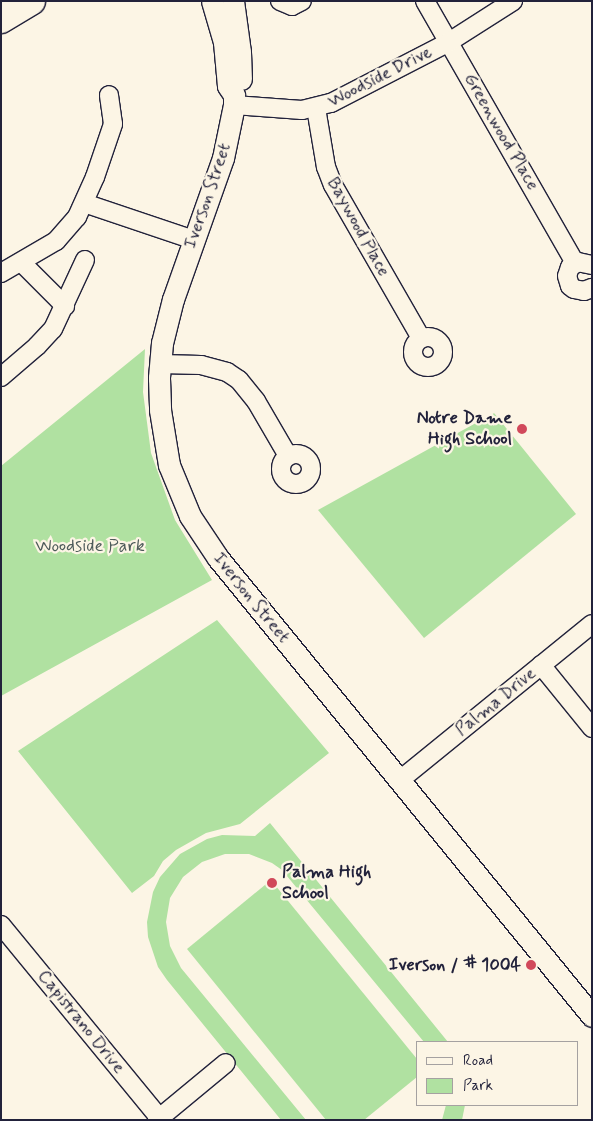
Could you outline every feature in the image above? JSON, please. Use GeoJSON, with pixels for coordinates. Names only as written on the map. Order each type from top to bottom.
{"type":"FeatureCollection","features":[{"type":"Feature","properties":{"kind":"main road"},"geometry":{"type":"LineString","coordinates":[[1,19],[31,1]]}},
{"type":"Feature","properties":{"kind":"street","name":"Iverson Street"},"geometry":{"type":"LineString","coordinates":[[212,1],[224,42],[228,86],[234,100]]}},
{"type":"Feature","properties":{"kind":"street","name":"Iverson Street"},"geometry":{"type":"LineString","coordinates":[[233,1],[241,86],[234,100],[223,158],[171,306],[160,364],[160,402],[163,437],[169,465],[190,516],[213,551],[253,603],[592,1016]]}},
{"type":"Feature","properties":{"kind":"street"},"geometry":{"type":"LineString","coordinates":[[280,1],[292,6],[302,1]]}},
{"type":"Feature","properties":{"kind":"street","name":"Greenwood Place"},"geometry":{"type":"LineString","coordinates":[[426,1],[584,264]]}},
{"type":"Feature","properties":{"kind":"street","name":"Woodside Drive"},"geometry":{"type":"LineString","coordinates":[[234,100],[286,110],[316,108],[348,96],[449,42],[513,1]]}},
{"type":"Feature","properties":{"kind":"street"},"geometry":{"type":"LineString","coordinates":[[1,273],[22,263],[56,241],[77,217],[113,124],[109,94]]}},
{"type":"Feature","properties":{"kind":"street","name":"Baywood Place"},"geometry":{"type":"LineString","coordinates":[[316,108],[326,166],[333,185],[421,338]]}},
{"type":"Feature","properties":{"kind":"street"},"geometry":{"type":"LineString","coordinates":[[84,203],[194,240]]}},
{"type":"Feature","properties":{"kind":"street"},"geometry":{"type":"LineString","coordinates":[[1,377],[47,337],[65,306],[85,260]]}},
{"type":"Feature","properties":{"kind":"street"},"geometry":{"type":"LineString","coordinates":[[22,263],[65,306]]}},
{"type":"Feature","properties":{"kind":"street"},"geometry":{"type":"LineString","coordinates":[[584,264],[568,272],[570,286],[579,291],[592,288]]}},
{"type":"Feature","properties":{"kind":"street"},"geometry":{"type":"LineString","coordinates":[[160,364],[201,365],[227,372],[239,380],[256,401],[288,456]]}},
{"type":"Feature","properties":{"kind":"street","name":"Palma Drive"},"geometry":{"type":"LineString","coordinates":[[400,780],[592,624]]}},
{"type":"Feature","properties":{"kind":"street"},"geometry":{"type":"LineString","coordinates":[[541,665],[592,728]]}},
{"type":"Feature","properties":{"kind":"street","name":"Capistrano Drive"},"geometry":{"type":"LineString","coordinates":[[1,925],[159,1119]]}},
{"type":"Feature","properties":{"kind":"street"},"geometry":{"type":"LineString","coordinates":[[159,1119],[226,1063]]}},
{"type":"Feature","properties":{"kind":"green space","name":"Woodside Park"},"geometry":{"type":"Polygon","coordinates":[[[145,349],[143,392],[151,453],[175,520],[212,580],[1,696],[1,466],[145,349]]]}},
{"type":"Feature","properties":{"kind":"green space","name":"Notre Dame High School"},"geometry":{"type":"Polygon","coordinates":[[[494,413],[576,514],[424,638],[318,510],[494,413]]]}},
{"type":"Feature","properties":{"kind":"green space"},"geometry":{"type":"Polygon","coordinates":[[[217,620],[329,753],[240,824],[206,833],[176,850],[163,861],[154,876],[132,893],[18,751],[217,620]]]}},
{"type":"Feature","properties":{"kind":"green space"},"geometry":{"type":"Polygon","coordinates":[[[270,823],[447,1041],[423,1041],[282,870],[272,863],[249,854],[225,854],[202,862],[183,877],[170,898],[166,922],[170,946],[181,968],[306,1120],[281,1120],[167,980],[158,967],[148,937],[147,922],[153,892],[160,877],[180,854],[207,839],[222,835],[255,836],[270,823]]]}},
{"type":"Feature","properties":{"kind":"green space"},"geometry":{"type":"Polygon","coordinates":[[[271,880],[416,1058],[416,1078],[364,1120],[326,1120],[187,949],[271,880]]]}},
{"type":"Feature","properties":{"kind":"green space"},"geometry":{"type":"Polygon","coordinates":[[[446,1106],[465,1106],[462,1120],[442,1120],[446,1106]]]}},
{"type":"Feature","properties":{"kind":"place","name":"Notre Dame High School"},"geometry":{"type":"Point","coordinates":[522,429]}},
{"type":"Feature","properties":{"kind":"place","name":"Palma High School"},"geometry":{"type":"Point","coordinates":[272,883]}},
{"type":"Feature","properties":{"kind":"place","name":"Iverson / # 1004"},"geometry":{"type":"Point","coordinates":[531,965]}}]}
